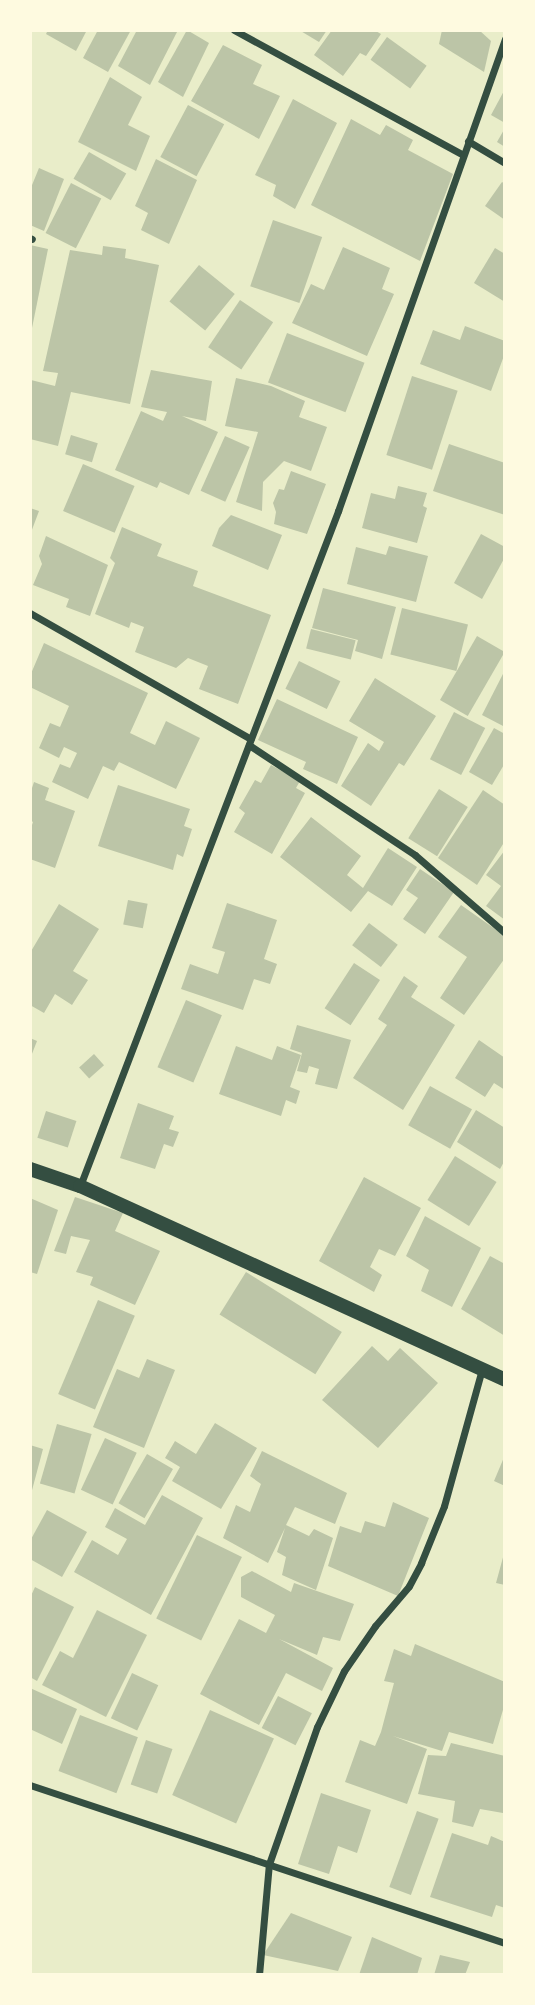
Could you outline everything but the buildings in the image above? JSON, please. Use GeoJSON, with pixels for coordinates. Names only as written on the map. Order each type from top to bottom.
{"type":"FeatureCollection","features":[{"type":"Feature","properties":{"kind":"main road"},"geometry":{"type":"LineString","coordinates":[[30,1169],[80,1186],[505,1380]]}},
{"type":"Feature","properties":{"kind":"street"},"geometry":{"type":"LineString","coordinates":[[234,30],[463,155]]}},
{"type":"Feature","properties":{"kind":"street"},"geometry":{"type":"LineString","coordinates":[[80,1186],[338,511],[505,38]]}},
{"type":"Feature","properties":{"kind":"street"},"geometry":{"type":"LineString","coordinates":[[468,141],[505,163]]}},
{"type":"Feature","properties":{"kind":"street"},"geometry":{"type":"LineString","coordinates":[[30,613],[250,742],[415,855],[505,933]]}},
{"type":"Feature","properties":{"kind":"street"},"geometry":{"type":"LineString","coordinates":[[258,1975],[269,1864],[328,1701],[359,1648],[409,1586],[433,1535],[482,1368]]}},
{"type":"Feature","properties":{"kind":"street"},"geometry":{"type":"LineString","coordinates":[[30,1785],[505,1943]]}}]}
